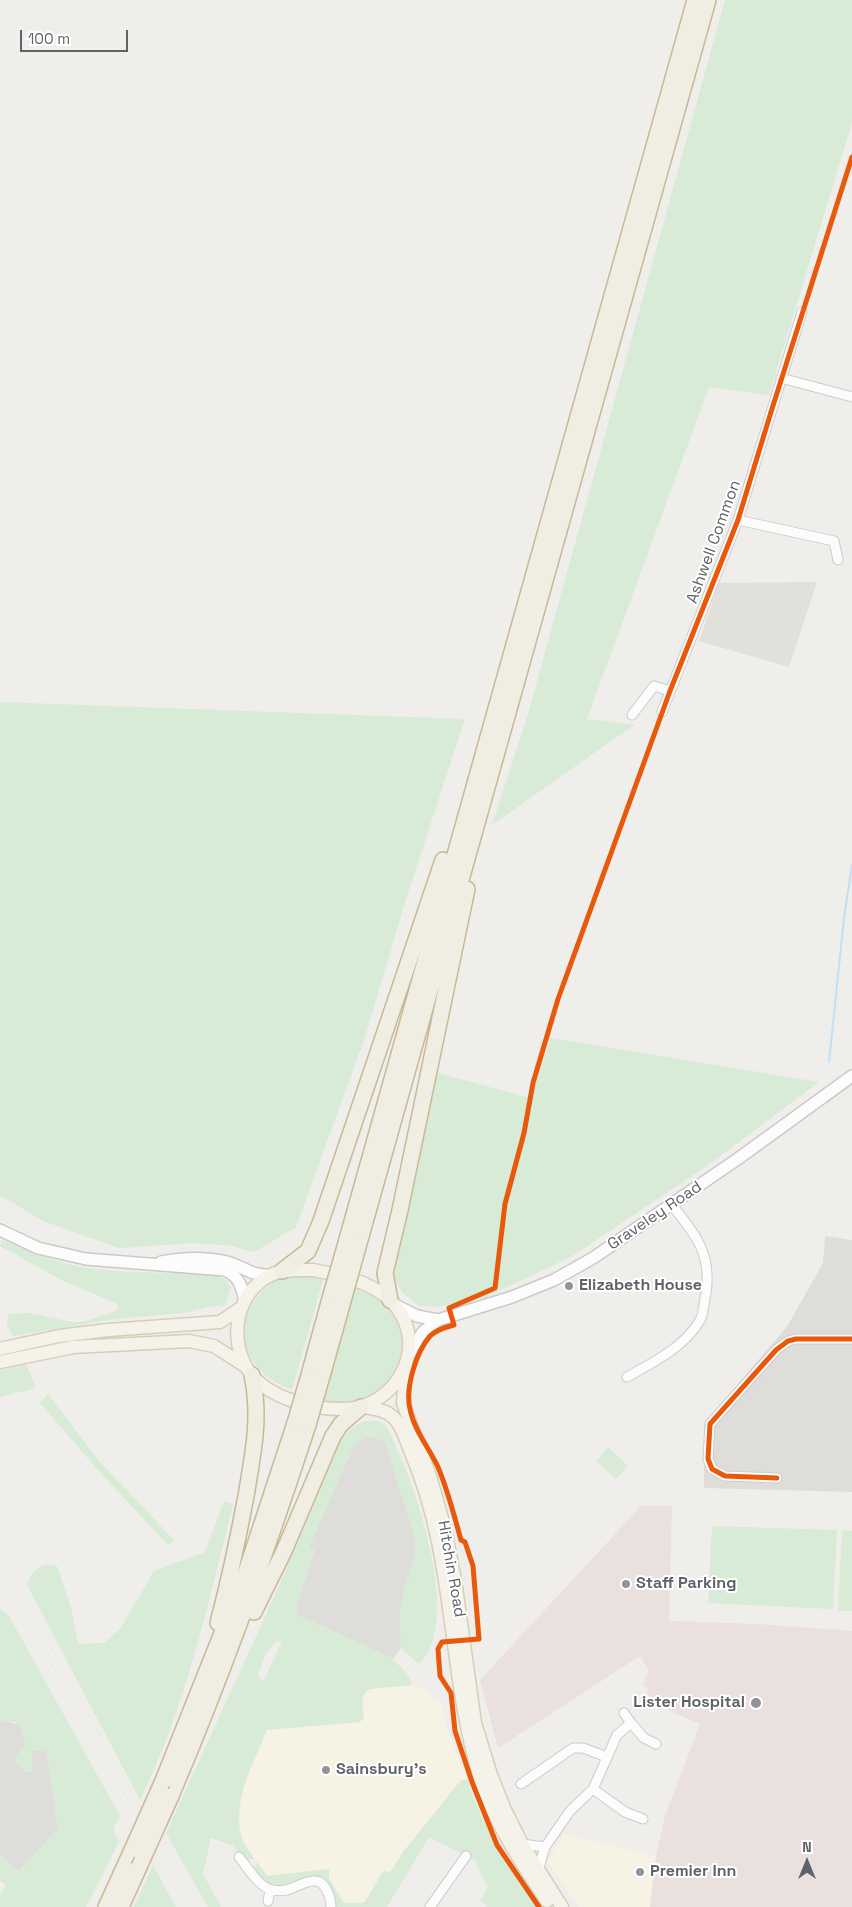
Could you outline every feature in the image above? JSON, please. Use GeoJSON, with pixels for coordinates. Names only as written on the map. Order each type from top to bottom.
{"type":"FeatureCollection","features":[{"type":"Feature","properties":{"kind":"highway"},"geometry":{"type":"LineString","coordinates":[[352,1245],[475,779],[694,0]]}},
{"type":"Feature","properties":{"kind":"highway"},"geometry":{"type":"LineString","coordinates":[[223,1670],[257,1580],[352,1245],[479,816],[708,0]]}},
{"type":"Feature","properties":{"kind":"highway"},"geometry":{"type":"LineString","coordinates":[[276,1273],[308,1251],[332,1190],[425,910],[456,823],[475,779]]}},
{"type":"Feature","properties":{"kind":"highway"},"geometry":{"type":"LineString","coordinates":[[393,1303],[385,1273],[462,919],[479,816]]}},
{"type":"Feature","properties":{"kind":"highway"},"geometry":{"type":"LineString","coordinates":[[202,1685],[234,1563],[256,1442],[257,1399],[249,1370]]}},
{"type":"Feature","properties":{"kind":"highway"},"geometry":{"type":"LineString","coordinates":[[106,1907],[132,1850],[166,1790],[223,1670],[280,1559],[333,1436],[341,1424],[363,1407]]}},
{"type":"Feature","properties":{"kind":"highway"},"geometry":{"type":"LineString","coordinates":[[121,1907],[139,1868],[202,1685],[301,1424]]}},
{"type":"Feature","properties":{"kind":"main road","name":"Graveley Road"},"geometry":{"type":"LineString","coordinates":[[407,1362],[423,1332],[438,1320],[504,1299],[554,1280],[593,1258],[813,1106],[852,1076]]}},
{"type":"Feature","properties":{"kind":"main road"},"geometry":{"type":"LineString","coordinates":[[0,1230],[38,1248],[86,1259],[217,1269],[231,1273],[241,1285],[243,1304],[236,1331],[240,1351],[249,1370]]}},
{"type":"Feature","properties":{"kind":"main road"},"geometry":{"type":"LineString","coordinates":[[156,1264],[174,1259],[216,1260],[239,1266],[257,1275],[314,1270],[336,1274],[370,1286],[412,1314],[438,1320]]}},
{"type":"Feature","properties":{"kind":"main road"},"geometry":{"type":"LineString","coordinates":[[0,1362],[7,1352],[30,1342],[108,1330],[211,1324],[224,1320],[243,1304],[254,1288],[276,1273]]}},
{"type":"Feature","properties":{"kind":"main road"},"geometry":{"type":"LineString","coordinates":[[7,1352],[38,1353],[105,1344],[188,1341],[214,1346],[249,1370],[272,1391],[306,1404],[333,1409],[363,1407],[384,1397],[391,1390],[407,1362],[408,1330],[393,1303]]}},
{"type":"Feature","properties":{"kind":"main road","name":"Hitchin Road"},"geometry":{"type":"LineString","coordinates":[[407,1362],[403,1404],[429,1473],[445,1529],[455,1580],[475,1723],[491,1775],[522,1844],[562,1907]]}},
{"type":"Feature","properties":{"kind":"main road","name":"Hitchin Road"},"geometry":{"type":"LineString","coordinates":[[363,1407],[380,1410],[396,1420],[420,1474],[436,1530],[461,1705],[481,1780],[518,1856],[551,1907]]}},
{"type":"Feature","properties":{"kind":"street","name":"Ashwell Common"},"geometry":{"type":"LineString","coordinates":[[662,712],[738,520],[802,312]]}},
{"type":"Feature","properties":{"kind":"street"},"geometry":{"type":"LineString","coordinates":[[781,378],[852,397]]}},
{"type":"Feature","properties":{"kind":"street"},"geometry":{"type":"LineString","coordinates":[[738,520],[834,541],[838,560]]}},
{"type":"Feature","properties":{"kind":"street"},"geometry":{"type":"LineString","coordinates":[[632,715],[654,686],[670,691]]}},
{"type":"Feature","properties":{"kind":"street"},"geometry":{"type":"LineString","coordinates":[[627,1377],[665,1355],[689,1334],[700,1321],[708,1274],[706,1257],[691,1229],[671,1204]]}},
{"type":"Feature","properties":{"kind":"street"},"geometry":{"type":"LineString","coordinates":[[777,1478],[729,1477],[716,1473],[708,1459],[710,1424],[776,1350],[788,1341],[796,1339],[852,1339]]}},
{"type":"Feature","properties":{"kind":"street"},"geometry":{"type":"LineString","coordinates":[[624,1713],[644,1738],[656,1744]]}},
{"type":"Feature","properties":{"kind":"street"},"geometry":{"type":"LineString","coordinates":[[538,1871],[545,1847],[570,1811],[594,1789],[620,1732],[631,1723]]}},
{"type":"Feature","properties":{"kind":"street"},"geometry":{"type":"LineString","coordinates":[[521,1784],[573,1748],[583,1748],[607,1757]]}},
{"type":"Feature","properties":{"kind":"street"},"geometry":{"type":"LineString","coordinates":[[594,1789],[632,1820],[642,1819]]}},
{"type":"Feature","properties":{"kind":"street"},"geometry":{"type":"LineString","coordinates":[[522,1844],[545,1847]]}},
{"type":"Feature","properties":{"kind":"street"},"geometry":{"type":"LineString","coordinates":[[430,1907],[466,1856]]}},
{"type":"Feature","properties":{"kind":"street"},"geometry":{"type":"LineString","coordinates":[[239,1857],[260,1884],[270,1890],[286,1890],[316,1881],[328,1893],[331,1907]]}},
{"type":"Feature","properties":{"kind":"street"},"geometry":{"type":"LineString","coordinates":[[268,1901],[270,1890]]}},
{"type":"Feature","properties":{"kind":"shaded area"},"geometry":{"type":"Polygon","coordinates":[[[817,582],[789,667],[699,641],[719,583],[817,582]]]}},
{"type":"Feature","properties":{"kind":"shaded area"},"geometry":{"type":"Polygon","coordinates":[[[825,1236],[852,1240],[852,1492],[704,1488],[704,1424],[788,1325],[823,1263],[825,1236]]]}},
{"type":"Feature","properties":{"kind":"shaded area"},"geometry":{"type":"Polygon","coordinates":[[[375,1436],[385,1442],[415,1537],[415,1557],[400,1610],[401,1648],[393,1659],[296,1614],[299,1596],[314,1551],[309,1547],[337,1481],[355,1444],[365,1437],[375,1436]]]}},
{"type":"Feature","properties":{"kind":"shaded area","name":"Lister Hospital"},"geometry":{"type":"Polygon","coordinates":[[[641,1506],[672,1506],[669,1621],[758,1624],[852,1631],[852,1907],[650,1907],[656,1856],[665,1816],[700,1724],[668,1710],[647,1694],[648,1688],[643,1686],[649,1670],[640,1656],[498,1748],[480,1680],[641,1506]]]}},
{"type":"Feature","properties":{"kind":"shaded area"},"geometry":{"type":"Polygon","coordinates":[[[412,1685],[424,1689],[435,1702],[441,1702],[447,1729],[467,1780],[461,1781],[403,1852],[390,1873],[383,1870],[364,1903],[344,1903],[329,1878],[328,1869],[267,1876],[243,1841],[239,1818],[245,1780],[267,1730],[288,1727],[362,1703],[365,1692],[370,1689],[412,1685]]]}},
{"type":"Feature","properties":{"kind":"shaded area"},"geometry":{"type":"Polygon","coordinates":[[[6,1721],[20,1725],[25,1744],[25,1772],[32,1772],[32,1751],[47,1751],[58,1829],[19,1871],[0,1855],[0,1722],[6,1721]]]}},
{"type":"Feature","properties":{"kind":"shaded area"},"geometry":{"type":"Polygon","coordinates":[[[563,1834],[656,1856],[650,1907],[579,1907],[548,1862],[563,1834]]]}},
{"type":"Feature","properties":{"kind":"green space"},"geometry":{"type":"Polygon","coordinates":[[[725,0],[852,0],[852,123],[769,395],[709,387],[587,719],[634,725],[492,825],[528,714],[725,0]]]}},
{"type":"Feature","properties":{"kind":"green space"},"geometry":{"type":"Polygon","coordinates":[[[0,702],[465,719],[408,893],[364,1040],[296,1227],[254,1252],[232,1246],[195,1243],[119,1248],[43,1221],[0,1195],[0,702]]]}},
{"type":"Feature","properties":{"kind":"green space"},"geometry":{"type":"Polygon","coordinates":[[[551,1038],[819,1082],[711,1163],[571,1257],[484,1298],[436,1307],[419,1306],[403,1293],[393,1277],[437,1073],[531,1098],[551,1038]]]}},
{"type":"Feature","properties":{"kind":"green space"},"geometry":{"type":"Polygon","coordinates":[[[2,1240],[47,1258],[81,1267],[216,1275],[226,1280],[231,1287],[225,1306],[212,1306],[183,1313],[115,1319],[13,1336],[7,1325],[8,1314],[29,1313],[72,1322],[84,1322],[118,1310],[118,1304],[61,1280],[0,1246],[2,1240]]]}},
{"type":"Feature","properties":{"kind":"green space"},"geometry":{"type":"Polygon","coordinates":[[[287,1275],[324,1276],[292,1390],[271,1379],[260,1370],[250,1357],[245,1343],[244,1329],[246,1316],[253,1303],[262,1292],[287,1275]]]}},
{"type":"Feature","properties":{"kind":"green space"},"geometry":{"type":"Polygon","coordinates":[[[353,1285],[380,1298],[397,1320],[403,1339],[402,1358],[394,1375],[382,1389],[365,1398],[344,1402],[321,1399],[353,1285]]]}},
{"type":"Feature","properties":{"kind":"green space"},"geometry":{"type":"Polygon","coordinates":[[[26,1364],[36,1388],[0,1397],[0,1370],[26,1364]]]}},
{"type":"Feature","properties":{"kind":"green space"},"geometry":{"type":"Polygon","coordinates":[[[48,1394],[99,1461],[174,1540],[168,1545],[98,1470],[40,1403],[48,1394]]]}},
{"type":"Feature","properties":{"kind":"green space"},"geometry":{"type":"Polygon","coordinates":[[[365,1421],[378,1421],[385,1425],[408,1476],[420,1510],[436,1582],[437,1616],[432,1644],[419,1664],[401,1648],[400,1610],[405,1586],[415,1557],[415,1537],[385,1442],[373,1437],[366,1438],[355,1444],[309,1547],[314,1550],[299,1596],[296,1614],[393,1659],[408,1675],[412,1685],[370,1689],[363,1698],[364,1718],[360,1722],[267,1730],[250,1770],[241,1798],[239,1827],[243,1841],[267,1876],[329,1869],[329,1878],[344,1903],[364,1903],[384,1870],[390,1873],[403,1852],[461,1780],[467,1780],[480,1814],[507,1861],[537,1907],[487,1907],[480,1900],[488,1888],[475,1861],[429,1837],[387,1907],[334,1907],[322,1881],[293,1883],[283,1887],[268,1886],[253,1870],[257,1863],[254,1859],[245,1860],[232,1845],[211,1838],[203,1874],[221,1907],[208,1907],[166,1833],[274,1597],[339,1443],[352,1427],[365,1421]],[[277,1641],[266,1653],[258,1675],[263,1682],[282,1641],[277,1641]]]}},
{"type":"Feature","properties":{"kind":"green space"},"geometry":{"type":"Polygon","coordinates":[[[608,1447],[628,1466],[616,1479],[596,1461],[608,1447]]]}},
{"type":"Feature","properties":{"kind":"green space"},"geometry":{"type":"Polygon","coordinates":[[[224,1501],[233,1504],[194,1655],[170,1729],[140,1800],[27,1585],[31,1575],[37,1568],[46,1565],[57,1566],[72,1611],[78,1644],[104,1643],[121,1628],[154,1571],[205,1552],[224,1501]]]}},
{"type":"Feature","properties":{"kind":"green space"},"geometry":{"type":"Polygon","coordinates":[[[712,1526],[837,1530],[833,1609],[708,1603],[712,1526]]]}},
{"type":"Feature","properties":{"kind":"green space"},"geometry":{"type":"Polygon","coordinates":[[[842,1530],[852,1531],[852,1611],[838,1611],[842,1530]]]}},
{"type":"Feature","properties":{"kind":"green space"},"geometry":{"type":"Polygon","coordinates":[[[0,1609],[9,1616],[120,1816],[113,1828],[119,1842],[86,1907],[0,1907],[0,1895],[6,1885],[0,1881],[0,1855],[19,1871],[58,1829],[47,1751],[32,1751],[32,1772],[25,1772],[13,1760],[25,1744],[20,1725],[12,1721],[0,1722],[0,1609]]]}},
{"type":"Feature","properties":{"kind":"green space"},"geometry":{"type":"Polygon","coordinates":[[[153,1865],[176,1907],[134,1907],[153,1865]]]}},
{"type":"Feature","properties":{"kind":"waterway"},"geometry":{"type":"LineString","coordinates":[[829,1062],[844,918],[852,865]]}},
{"type":"Feature","properties":{"kind":"railway"},"geometry":{"type":"LineString","coordinates":[[0,1557],[197,1907]]}},
{"type":"Feature","properties":{"kind":"railway"},"geometry":{"type":"LineString","coordinates":[[0,1573],[188,1907]]}},
{"type":"Feature","properties":{"kind":"cycle path"},"geometry":{"type":"LineString","coordinates":[[539,1907],[497,1845],[472,1782],[455,1731],[451,1693],[440,1676],[438,1649],[442,1642],[479,1639],[473,1566],[465,1542],[461,1540],[438,1467],[418,1432],[412,1417],[409,1400],[410,1381],[420,1351],[430,1336],[438,1330],[454,1325],[449,1308],[495,1288],[505,1204],[524,1133],[533,1083],[558,999],[670,691],[738,520],[852,157]]}},
{"type":"Feature","properties":{"kind":"cycle path"},"geometry":{"type":"LineString","coordinates":[[777,1478],[725,1476],[712,1469],[708,1459],[710,1424],[776,1350],[788,1341],[796,1339],[852,1339]]}},
{"type":"Feature","properties":{"kind":"place","name":"Elizabeth House"},"geometry":{"type":"Point","coordinates":[569,1286]}},
{"type":"Feature","properties":{"kind":"place","name":"Staff Parking"},"geometry":{"type":"Point","coordinates":[626,1584]}},
{"type":"Feature","properties":{"kind":"place","name":"Lister Hospital"},"geometry":{"type":"Point","coordinates":[756,1703]}},
{"type":"Feature","properties":{"kind":"place","name":"Sainsbury's"},"geometry":{"type":"Point","coordinates":[326,1770]}},
{"type":"Feature","properties":{"kind":"place","name":"Premier Inn"},"geometry":{"type":"Point","coordinates":[640,1872]}}]}
